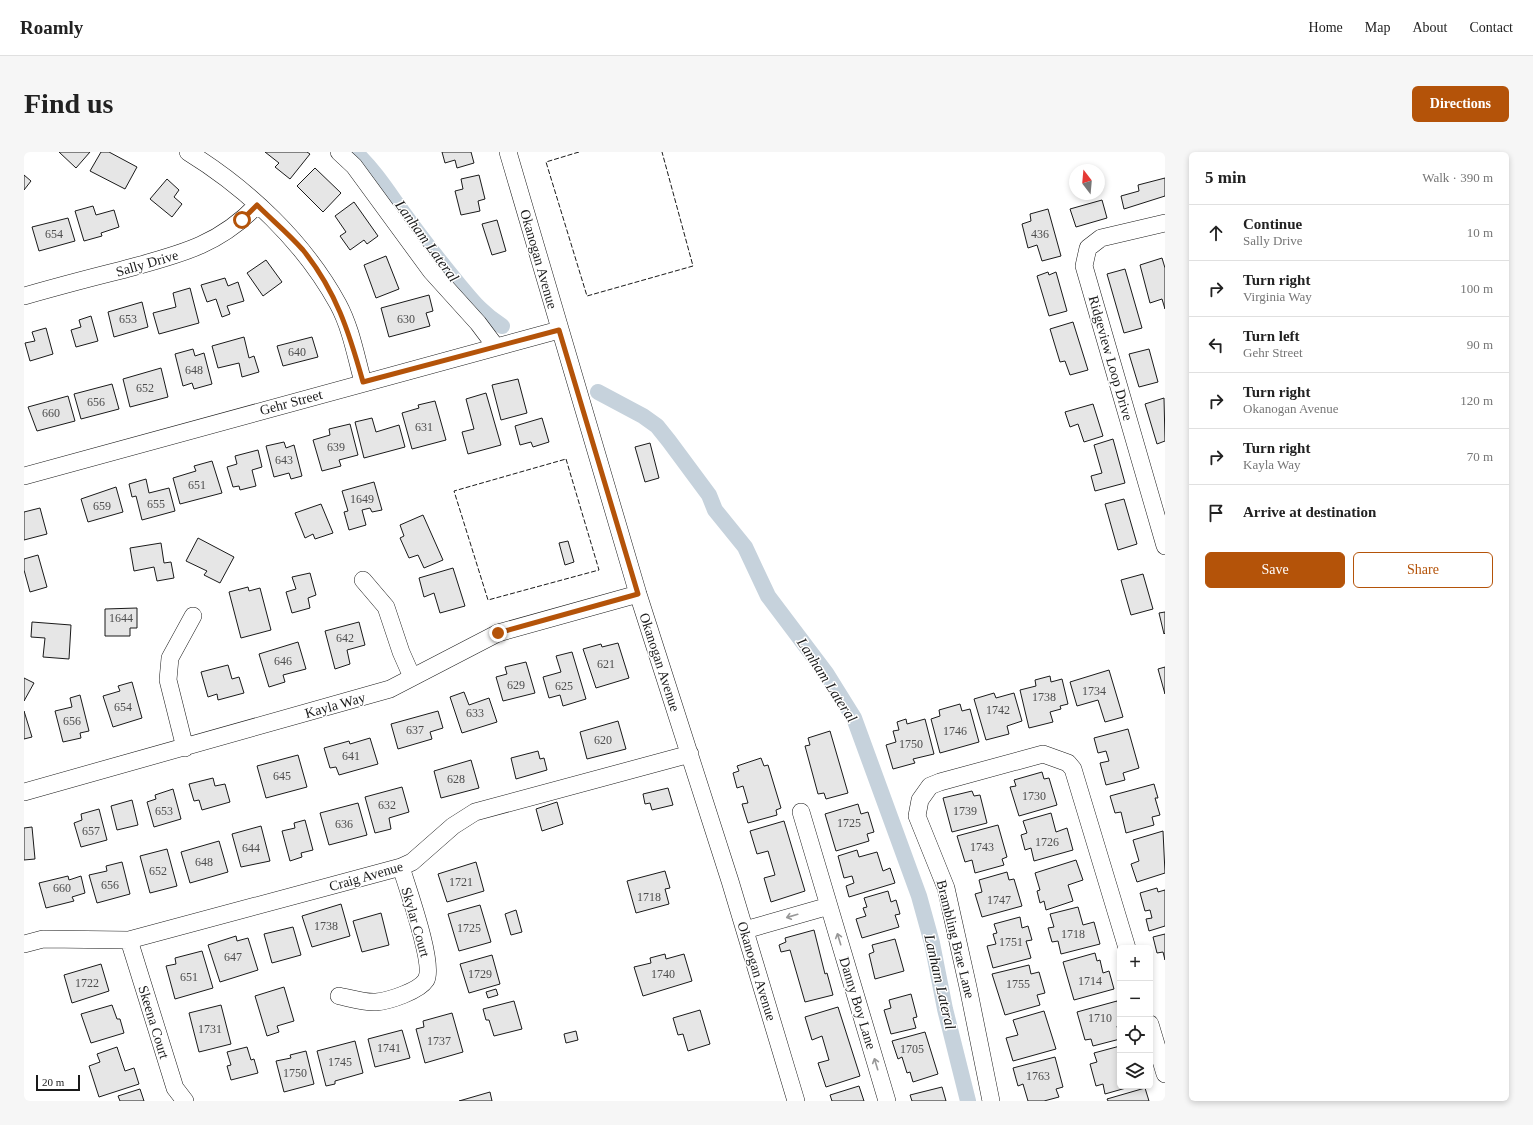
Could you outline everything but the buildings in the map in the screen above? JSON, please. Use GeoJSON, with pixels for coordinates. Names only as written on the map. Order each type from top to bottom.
{"type":"FeatureCollection","features":[{"type":"Feature","properties":{"kind":"street"},"geometry":{"type":"LineString","coordinates":[[188,152],[226,179],[257,205],[302,250],[338,305],[349,332],[363,382]]}},
{"type":"Feature","properties":{"kind":"street"},"geometry":{"type":"LineString","coordinates":[[339,152],[354,166],[431,271],[478,323],[496,347]]}},
{"type":"Feature","properties":{"kind":"street","name":"Okanogan Avenue"},"geometry":{"type":"LineString","coordinates":[[508,152],[559,330],[638,594],[745,930],[796,1101]]}},
{"type":"Feature","properties":{"kind":"street","name":"Sally Drive"},"geometry":{"type":"LineString","coordinates":[[24,296],[177,255],[205,244],[226,232],[242,220],[257,205]]}},
{"type":"Feature","properties":{"kind":"street","name":"Ridgeview Loop Drive"},"geometry":{"type":"LineString","coordinates":[[1165,223],[1101,238],[1088,248],[1084,266],[1165,546]]}},
{"type":"Feature","properties":{"kind":"street","name":"Gehr Street"},"geometry":{"type":"LineString","coordinates":[[24,476],[363,382],[559,330]]}},
{"type":"Feature","properties":{"kind":"street"},"geometry":{"type":"LineString","coordinates":[[363,580],[386,607],[401,652],[412,678]]}},
{"type":"Feature","properties":{"kind":"street","name":"Kayla Way"},"geometry":{"type":"LineString","coordinates":[[24,792],[185,748],[390,689],[498,633],[638,594]]}},
{"type":"Feature","properties":{"kind":"street"},"geometry":{"type":"LineString","coordinates":[[185,748],[168,680],[170,658],[193,616]]}},
{"type":"Feature","properties":{"kind":"street","name":"Craig Avenue"},"geometry":{"type":"LineString","coordinates":[[24,944],[42,939],[130,940],[401,867],[412,862],[453,826],[475,812],[690,754]]}},
{"type":"Feature","properties":{"kind":"street","name":"Brambling Brae Lane"},"geometry":{"type":"LineString","coordinates":[[991,1101],[946,888],[917,816],[920,800],[930,786],[1043,754],[1068,763],[1073,769],[1126,945]]}},
{"type":"Feature","properties":{"kind":"street","name":"Danny Boy Lane"},"geometry":{"type":"LineString","coordinates":[[802,812],[887,1101]]}},
{"type":"Feature","properties":{"kind":"street","name":"Skylar Court"},"geometry":{"type":"LineString","coordinates":[[339,996],[375,1002],[416,990],[426,980],[428,966],[425,949],[401,867]]}},
{"type":"Feature","properties":{"kind":"street"},"geometry":{"type":"LineString","coordinates":[[745,930],[829,906]]}},
{"type":"Feature","properties":{"kind":"street","name":"Skeena Court"},"geometry":{"type":"LineString","coordinates":[[130,940],[175,1088],[185,1101]]}},
{"type":"Feature","properties":{"kind":"street"},"geometry":{"type":"LineString","coordinates":[[1153,1034],[1165,1074]]}},
{"type":"Feature","properties":{"kind":"waterway","name":"Lanham Lateral"},"geometry":{"type":"LineString","coordinates":[[355,152],[375,174],[425,242],[465,292],[484,313],[502,326]]}},
{"type":"Feature","properties":{"kind":"waterway","name":"Lanham Lateral"},"geometry":{"type":"LineString","coordinates":[[598,392],[643,416],[657,426],[669,441],[709,495],[715,510],[745,547],[768,596],[826,673],[854,718],[919,896],[932,943],[945,1009],[968,1101]]}},
{"type":"Feature","properties":{"kind":"fence"},"geometry":{"type":"LineString","coordinates":[[579,152],[546,162],[587,296],[693,266],[662,152]]}},
{"type":"Feature","properties":{"kind":"fence"},"geometry":{"type":"LineString","coordinates":[[566,459],[599,570],[488,600],[454,491],[566,459]]}},
{"type":"Feature","properties":{"kind":"route"},"geometry":{"type":"LineString","coordinates":[[242,220],[257,205],[302,250],[323,279],[338,305],[349,332],[363,382],[559,330],[638,594],[498,633]]}}]}
